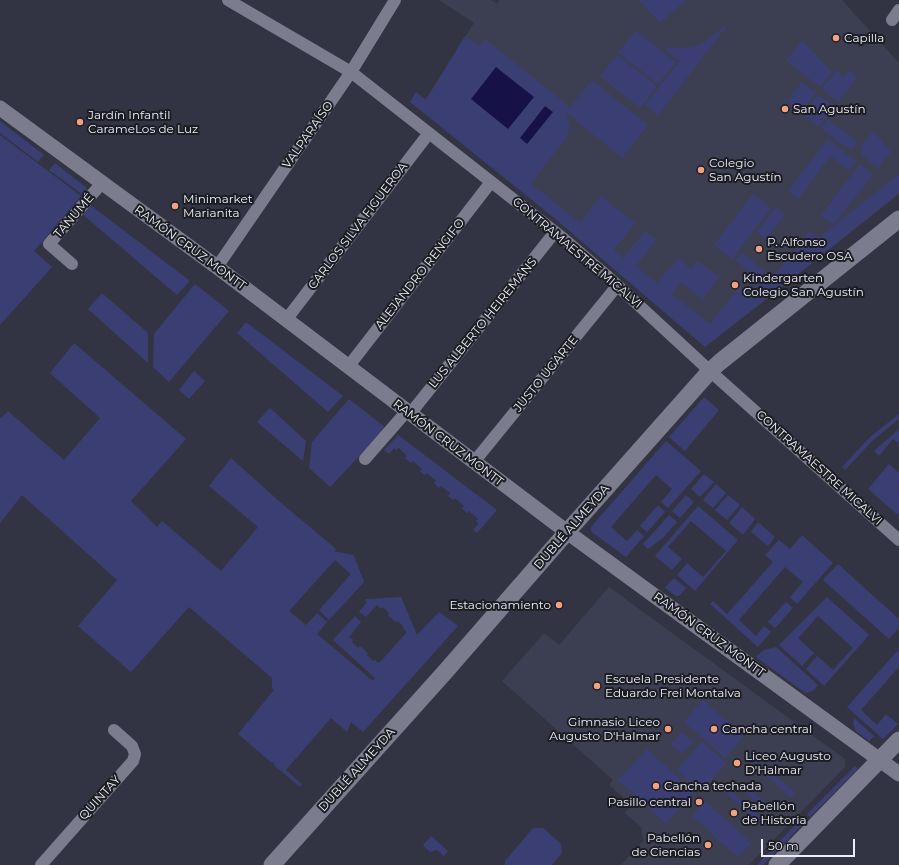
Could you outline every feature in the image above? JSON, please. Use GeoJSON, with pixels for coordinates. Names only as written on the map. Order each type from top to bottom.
{"type":"FeatureCollection","features":[{"type":"Feature","properties":{"kind":"main road","name":"DUBLÉ ALMEYDA"},"geometry":{"type":"LineString","coordinates":[[272,865],[445,672],[710,371],[899,219]]}},
{"type":"Feature","properties":{"kind":"main road"},"geometry":{"type":"LineString","coordinates":[[780,864],[899,740]]}},
{"type":"Feature","properties":{"kind":"street","name":"CONTRAMAESTRE MICALVI"},"geometry":{"type":"LineString","coordinates":[[228,0],[352,72],[555,232],[899,540]]}},
{"type":"Feature","properties":{"kind":"street","name":"VALPARAÍSO"},"geometry":{"type":"LineString","coordinates":[[217,267],[352,72],[395,0]]}},
{"type":"Feature","properties":{"kind":"street","name":"RAMÓN CRUZ MONTT"},"geometry":{"type":"LineString","coordinates":[[0,108],[217,267],[567,532],[899,774]]}},
{"type":"Feature","properties":{"kind":"street","name":"CARLOS SILVA FIGUEROA"},"geometry":{"type":"LineString","coordinates":[[286,320],[429,133]]}},
{"type":"Feature","properties":{"kind":"street","name":"ALEJANDRO RENGIFO"},"geometry":{"type":"LineString","coordinates":[[348,367],[491,182]]}},
{"type":"Feature","properties":{"kind":"street","name":"TANUMÉ"},"geometry":{"type":"LineString","coordinates":[[72,264],[49,244],[102,183]]}},
{"type":"Feature","properties":{"kind":"street","name":"LUS ALBERTO HEIREMANS"},"geometry":{"type":"LineString","coordinates":[[365,459],[408,413],[555,232]]}},
{"type":"Feature","properties":{"kind":"street","name":"JUSTO UGARTE"},"geometry":{"type":"LineString","coordinates":[[474,462],[617,286]]}},
{"type":"Feature","properties":{"kind":"street","name":"QUINTAY"},"geometry":{"type":"LineString","coordinates":[[41,865],[133,761],[135,754],[131,744],[114,730]]}},
{"type":"Feature","properties":{"kind":"shaded area","name":"Colegio San Agustín"},"geometry":{"type":"Polygon","coordinates":[[[439,0],[491,0],[497,4],[500,0],[842,0],[899,63],[899,194],[707,345],[422,105],[474,23],[439,0]]]}},
{"type":"Feature","properties":{"kind":"shaded area"},"geometry":{"type":"Polygon","coordinates":[[[639,0],[686,0],[660,23],[639,0]]]}},
{"type":"Feature","properties":{"kind":"shaded area"},"geometry":{"type":"Polygon","coordinates":[[[725,25],[727,26],[658,115],[645,105],[680,61],[660,44],[668,48],[692,47],[710,38],[725,25]]]}},
{"type":"Feature","properties":{"kind":"shaded area"},"geometry":{"type":"Polygon","coordinates":[[[636,31],[676,62],[658,84],[618,52],[636,31]]]}},
{"type":"Feature","properties":{"kind":"shaded area"},"geometry":{"type":"Polygon","coordinates":[[[465,36],[480,46],[485,39],[570,107],[592,80],[648,125],[622,158],[566,112],[565,114],[570,127],[568,133],[531,183],[580,223],[601,196],[635,223],[614,250],[623,258],[645,231],[656,240],[636,266],[657,283],[678,258],[691,269],[698,261],[719,277],[702,299],[681,282],[672,294],[710,324],[739,287],[748,295],[759,282],[761,284],[764,282],[736,261],[742,253],[769,274],[765,281],[780,269],[809,231],[819,238],[899,174],[899,193],[705,347],[553,217],[410,102],[416,92],[426,100],[465,36]]]}},
{"type":"Feature","properties":{"kind":"shaded area"},"geometry":{"type":"Polygon","coordinates":[[[802,40],[832,72],[820,87],[786,61],[802,40]]]}},
{"type":"Feature","properties":{"kind":"shaded area"},"geometry":{"type":"Polygon","coordinates":[[[617,55],[657,86],[640,108],[600,76],[617,55]]]}},
{"type":"Feature","properties":{"kind":"shaded area"},"geometry":{"type":"Polygon","coordinates":[[[496,67],[534,97],[508,129],[471,99],[496,67]]]}},
{"type":"Feature","properties":{"kind":"shaded area"},"geometry":{"type":"Polygon","coordinates":[[[837,70],[843,77],[850,70],[857,77],[838,102],[822,89],[837,70]]]}},
{"type":"Feature","properties":{"kind":"shaded area"},"geometry":{"type":"Polygon","coordinates":[[[802,82],[816,93],[801,112],[787,101],[802,82]]]}},
{"type":"Feature","properties":{"kind":"shaded area"},"geometry":{"type":"Polygon","coordinates":[[[818,95],[834,107],[819,126],[803,114],[818,95]]]}},
{"type":"Feature","properties":{"kind":"shaded area"},"geometry":{"type":"Polygon","coordinates":[[[545,106],[553,112],[527,144],[520,138],[545,106]]]}},
{"type":"Feature","properties":{"kind":"shaded area"},"geometry":{"type":"Polygon","coordinates":[[[828,119],[857,142],[854,147],[846,147],[821,128],[828,119]]]}},
{"type":"Feature","properties":{"kind":"shaded area"},"geometry":{"type":"Polygon","coordinates":[[[0,121],[44,155],[38,162],[0,133],[0,121]]]}},
{"type":"Feature","properties":{"kind":"shaded area"},"geometry":{"type":"Polygon","coordinates":[[[873,131],[891,152],[878,168],[863,156],[861,152],[862,145],[873,131]]]}},
{"type":"Feature","properties":{"kind":"shaded area"},"geometry":{"type":"Polygon","coordinates":[[[0,135],[81,196],[34,251],[52,267],[0,325],[0,135]]]}},
{"type":"Feature","properties":{"kind":"shaded area"},"geometry":{"type":"Polygon","coordinates":[[[828,139],[856,161],[849,170],[830,156],[798,199],[788,191],[828,139]]]}},
{"type":"Feature","properties":{"kind":"shaded area"},"geometry":{"type":"Polygon","coordinates":[[[55,163],[86,187],[86,190],[82,194],[49,170],[55,163]]]}},
{"type":"Feature","properties":{"kind":"shaded area"},"geometry":{"type":"Polygon","coordinates":[[[860,164],[873,174],[833,225],[821,215],[860,164]]]}},
{"type":"Feature","properties":{"kind":"shaded area"},"geometry":{"type":"Polygon","coordinates":[[[753,194],[771,208],[732,259],[714,245],[753,194]]]}},
{"type":"Feature","properties":{"kind":"shaded area"},"geometry":{"type":"Polygon","coordinates":[[[89,204],[190,281],[177,295],[81,213],[89,204]]]}},
{"type":"Feature","properties":{"kind":"shaded area"},"geometry":{"type":"Polygon","coordinates":[[[776,207],[785,215],[766,239],[757,232],[776,207]]]}},
{"type":"Feature","properties":{"kind":"shaded area"},"geometry":{"type":"Polygon","coordinates":[[[195,284],[229,311],[169,382],[153,367],[154,334],[195,284]]]}},
{"type":"Feature","properties":{"kind":"shaded area"},"geometry":{"type":"Polygon","coordinates":[[[102,293],[148,333],[148,363],[88,309],[102,293]]]}},
{"type":"Feature","properties":{"kind":"shaded area"},"geometry":{"type":"Polygon","coordinates":[[[246,322],[343,396],[328,412],[237,333],[246,322]]]}},
{"type":"Feature","properties":{"kind":"shaded area"},"geometry":{"type":"Polygon","coordinates":[[[74,343],[186,439],[131,501],[157,527],[162,521],[221,571],[258,527],[209,486],[231,458],[336,549],[334,551],[354,556],[364,582],[329,620],[319,610],[351,574],[335,560],[289,611],[306,625],[317,613],[327,622],[317,634],[373,681],[375,678],[333,640],[355,616],[361,622],[349,637],[358,648],[360,646],[368,653],[367,655],[373,661],[375,660],[379,663],[407,632],[398,621],[396,622],[388,615],[389,613],[383,607],[381,609],[377,605],[366,617],[359,612],[367,602],[365,600],[366,599],[401,597],[417,635],[439,612],[458,626],[363,732],[351,722],[347,732],[331,718],[286,770],[302,784],[300,787],[274,765],[274,761],[272,763],[238,734],[274,690],[272,688],[272,678],[189,607],[131,672],[78,626],[117,580],[22,495],[0,523],[0,417],[1,418],[8,411],[64,460],[100,418],[50,373],[74,343]]]}},
{"type":"Feature","properties":{"kind":"shaded area"},"geometry":{"type":"Polygon","coordinates":[[[194,371],[205,381],[189,399],[179,390],[194,371]]]}},
{"type":"Feature","properties":{"kind":"shaded area"},"geometry":{"type":"Polygon","coordinates":[[[704,397],[719,410],[685,451],[669,437],[704,397]]]}},
{"type":"Feature","properties":{"kind":"shaded area"},"geometry":{"type":"Polygon","coordinates":[[[349,399],[386,428],[330,487],[309,468],[312,442],[349,399]]]}},
{"type":"Feature","properties":{"kind":"shaded area"},"geometry":{"type":"Polygon","coordinates":[[[270,408],[306,441],[303,461],[257,422],[270,408]]]}},
{"type":"Feature","properties":{"kind":"shaded area"},"geometry":{"type":"Polygon","coordinates":[[[899,414],[899,419],[873,440],[845,470],[842,467],[870,437],[899,414]]]}},
{"type":"Feature","properties":{"kind":"shaded area"},"geometry":{"type":"Polygon","coordinates":[[[899,429],[899,444],[893,439],[879,456],[874,451],[899,429]]]}},
{"type":"Feature","properties":{"kind":"shaded area"},"geometry":{"type":"Polygon","coordinates":[[[398,435],[497,510],[477,533],[473,530],[478,524],[476,521],[478,519],[469,511],[467,513],[462,509],[464,506],[455,498],[453,500],[448,496],[450,493],[441,486],[439,488],[434,483],[436,481],[427,473],[424,475],[420,471],[422,469],[413,461],[411,463],[405,458],[407,456],[399,448],[396,450],[394,448],[389,454],[384,450],[398,435]]]}},
{"type":"Feature","properties":{"kind":"shaded area"},"geometry":{"type":"Polygon","coordinates":[[[666,441],[701,471],[668,508],[661,502],[672,489],[656,475],[611,527],[627,541],[637,530],[644,536],[626,557],[593,533],[591,531],[591,527],[666,441]]]}},
{"type":"Feature","properties":{"kind":"shaded area"},"geometry":{"type":"Polygon","coordinates":[[[889,464],[899,473],[899,516],[868,489],[889,464]]]}},
{"type":"Feature","properties":{"kind":"shaded area"},"geometry":{"type":"Polygon","coordinates":[[[704,474],[714,482],[700,497],[691,489],[704,474]]]}},
{"type":"Feature","properties":{"kind":"shaded area"},"geometry":{"type":"Polygon","coordinates":[[[716,484],[726,493],[713,508],[703,500],[716,484]]]}},
{"type":"Feature","properties":{"kind":"shaded area"},"geometry":{"type":"Polygon","coordinates":[[[686,495],[694,502],[680,518],[672,511],[686,495]]]}},
{"type":"Feature","properties":{"kind":"shaded area"},"geometry":{"type":"Polygon","coordinates":[[[728,495],[740,505],[727,520],[715,510],[728,495]]]}},
{"type":"Feature","properties":{"kind":"shaded area"},"geometry":{"type":"Polygon","coordinates":[[[658,505],[665,512],[647,532],[640,526],[658,505]]]}},
{"type":"Feature","properties":{"kind":"shaded area"},"geometry":{"type":"Polygon","coordinates":[[[698,506],[738,540],[695,591],[677,575],[687,563],[703,577],[726,551],[691,521],[668,547],[682,559],[672,570],[655,556],[698,506]]]}},
{"type":"Feature","properties":{"kind":"shaded area"},"geometry":{"type":"Polygon","coordinates":[[[742,507],[755,519],[743,535],[729,523],[742,507]]]}},
{"type":"Feature","properties":{"kind":"shaded area"},"geometry":{"type":"Polygon","coordinates":[[[669,515],[677,522],[663,538],[648,549],[643,544],[669,515]]]}},
{"type":"Feature","properties":{"kind":"shaded area"},"geometry":{"type":"Polygon","coordinates":[[[758,522],[775,537],[768,546],[751,532],[758,522]]]}},
{"type":"Feature","properties":{"kind":"shaded area"},"geometry":{"type":"Polygon","coordinates":[[[802,535],[833,563],[797,604],[790,597],[803,582],[785,567],[739,620],[756,636],[764,626],[771,632],[758,647],[710,604],[713,601],[727,614],[773,562],[765,555],[779,540],[790,549],[802,535]]]}},
{"type":"Feature","properties":{"kind":"shaded area"},"geometry":{"type":"Polygon","coordinates":[[[838,564],[899,619],[899,628],[889,639],[823,580],[838,564]]]}},
{"type":"Feature","properties":{"kind":"shaded area"},"geometry":{"type":"Polygon","coordinates":[[[674,578],[686,588],[679,596],[676,596],[665,588],[674,578]]]}},
{"type":"Feature","properties":{"kind":"shaded area"},"geometry":{"type":"Polygon","coordinates":[[[609,587],[845,759],[845,767],[749,865],[621,865],[643,841],[641,827],[625,813],[632,805],[609,785],[613,780],[502,681],[544,633],[559,645],[609,587]]]}},
{"type":"Feature","properties":{"kind":"shaded area"},"geometry":{"type":"Polygon","coordinates":[[[827,597],[869,635],[824,686],[806,669],[817,656],[833,670],[853,648],[818,616],[798,638],[814,653],[802,666],[779,645],[827,597]]]}},
{"type":"Feature","properties":{"kind":"shaded area"},"geometry":{"type":"Polygon","coordinates":[[[786,602],[793,608],[775,628],[768,622],[786,602]]]}},
{"type":"Feature","properties":{"kind":"shaded area"},"geometry":{"type":"Polygon","coordinates":[[[776,647],[818,685],[812,691],[807,693],[804,692],[756,657],[764,650],[776,647]]]}},
{"type":"Feature","properties":{"kind":"shaded area"},"geometry":{"type":"Polygon","coordinates":[[[899,649],[899,667],[861,710],[877,725],[886,714],[898,724],[883,739],[847,707],[899,649]]]}},
{"type":"Feature","properties":{"kind":"shaded area","name":"Cancha central"},"geometry":{"type":"Polygon","coordinates":[[[703,700],[744,736],[725,758],[684,722],[703,700]]]}},
{"type":"Feature","properties":{"kind":"shaded area"},"geometry":{"type":"Polygon","coordinates":[[[854,718],[874,736],[869,741],[856,731],[853,724],[854,718]]]}},
{"type":"Feature","properties":{"kind":"shaded area"},"geometry":{"type":"Polygon","coordinates":[[[682,732],[693,742],[682,754],[671,744],[682,732]]]}},
{"type":"Feature","properties":{"kind":"shaded area"},"geometry":{"type":"Polygon","coordinates":[[[702,742],[726,763],[701,792],[677,770],[702,742]]]}},
{"type":"Feature","properties":{"kind":"shaded area","name":"Cancha techada"},"geometry":{"type":"Polygon","coordinates":[[[647,749],[694,792],[666,824],[618,780],[647,749]]]}},
{"type":"Feature","properties":{"kind":"shaded area"},"geometry":{"type":"Polygon","coordinates":[[[748,752],[795,793],[791,798],[745,756],[748,752]]]}},
{"type":"Feature","properties":{"kind":"shaded area"},"geometry":{"type":"Polygon","coordinates":[[[855,766],[858,769],[810,817],[807,814],[855,766]]]}},
{"type":"Feature","properties":{"kind":"shaded area"},"geometry":{"type":"Polygon","coordinates":[[[721,782],[766,822],[763,826],[718,786],[721,782]]]}},
{"type":"Feature","properties":{"kind":"shaded area"},"geometry":{"type":"Polygon","coordinates":[[[750,789],[770,806],[766,810],[746,793],[750,789]]]}},
{"type":"Feature","properties":{"kind":"shaded area"},"geometry":{"type":"Polygon","coordinates":[[[705,801],[751,843],[738,857],[692,816],[705,801]]]}},
{"type":"Feature","properties":{"kind":"shaded area"},"geometry":{"type":"Polygon","coordinates":[[[798,822],[802,825],[763,865],[757,865],[798,822]]]}},
{"type":"Feature","properties":{"kind":"shaded area"},"geometry":{"type":"Polygon","coordinates":[[[533,828],[543,828],[561,844],[562,853],[552,865],[505,865],[505,861],[533,828]]]}},
{"type":"Feature","properties":{"kind":"shaded area"},"geometry":{"type":"Polygon","coordinates":[[[431,836],[448,851],[444,856],[437,850],[430,852],[423,845],[431,836]]]}},
{"type":"Feature","properties":{"kind":"place","name":"Capilla"},"geometry":{"type":"Point","coordinates":[836,38]}},
{"type":"Feature","properties":{"kind":"place","name":"San Agustín"},"geometry":{"type":"Point","coordinates":[785,109]}},
{"type":"Feature","properties":{"kind":"place","name":"Jardín Infantil CarameLos de Luz"},"geometry":{"type":"Point","coordinates":[80,122]}},
{"type":"Feature","properties":{"kind":"place","name":"Colegio San Agustín"},"geometry":{"type":"Point","coordinates":[701,170]}},
{"type":"Feature","properties":{"kind":"place","name":"Minimarket Marianita"},"geometry":{"type":"Point","coordinates":[175,206]}},
{"type":"Feature","properties":{"kind":"place","name":"P. Alfonso Escudero OSA"},"geometry":{"type":"Point","coordinates":[759,249]}},
{"type":"Feature","properties":{"kind":"place","name":"Kindergarten Colegio San Agustín"},"geometry":{"type":"Point","coordinates":[735,285]}},
{"type":"Feature","properties":{"kind":"place","name":"Estacionamiento"},"geometry":{"type":"Point","coordinates":[559,605]}},
{"type":"Feature","properties":{"kind":"place","name":"Escuela Presidente Eduardo Frei Montalva"},"geometry":{"type":"Point","coordinates":[597,686]}},
{"type":"Feature","properties":{"kind":"place","name":"Gimnasio Liceo Augusto D'Halmar"},"geometry":{"type":"Point","coordinates":[668,729]}},
{"type":"Feature","properties":{"kind":"place","name":"Cancha central"},"geometry":{"type":"Point","coordinates":[714,729]}},
{"type":"Feature","properties":{"kind":"place","name":"Liceo Augusto D'Halmar"},"geometry":{"type":"Point","coordinates":[737,763]}},
{"type":"Feature","properties":{"kind":"place","name":"Cancha techada"},"geometry":{"type":"Point","coordinates":[656,786]}},
{"type":"Feature","properties":{"kind":"place","name":"Pasillo central"},"geometry":{"type":"Point","coordinates":[699,802]}},
{"type":"Feature","properties":{"kind":"place","name":"Pabellón de Historia"},"geometry":{"type":"Point","coordinates":[734,813]}},
{"type":"Feature","properties":{"kind":"place","name":"Pabellón de Ciencias"},"geometry":{"type":"Point","coordinates":[708,845]}}]}
